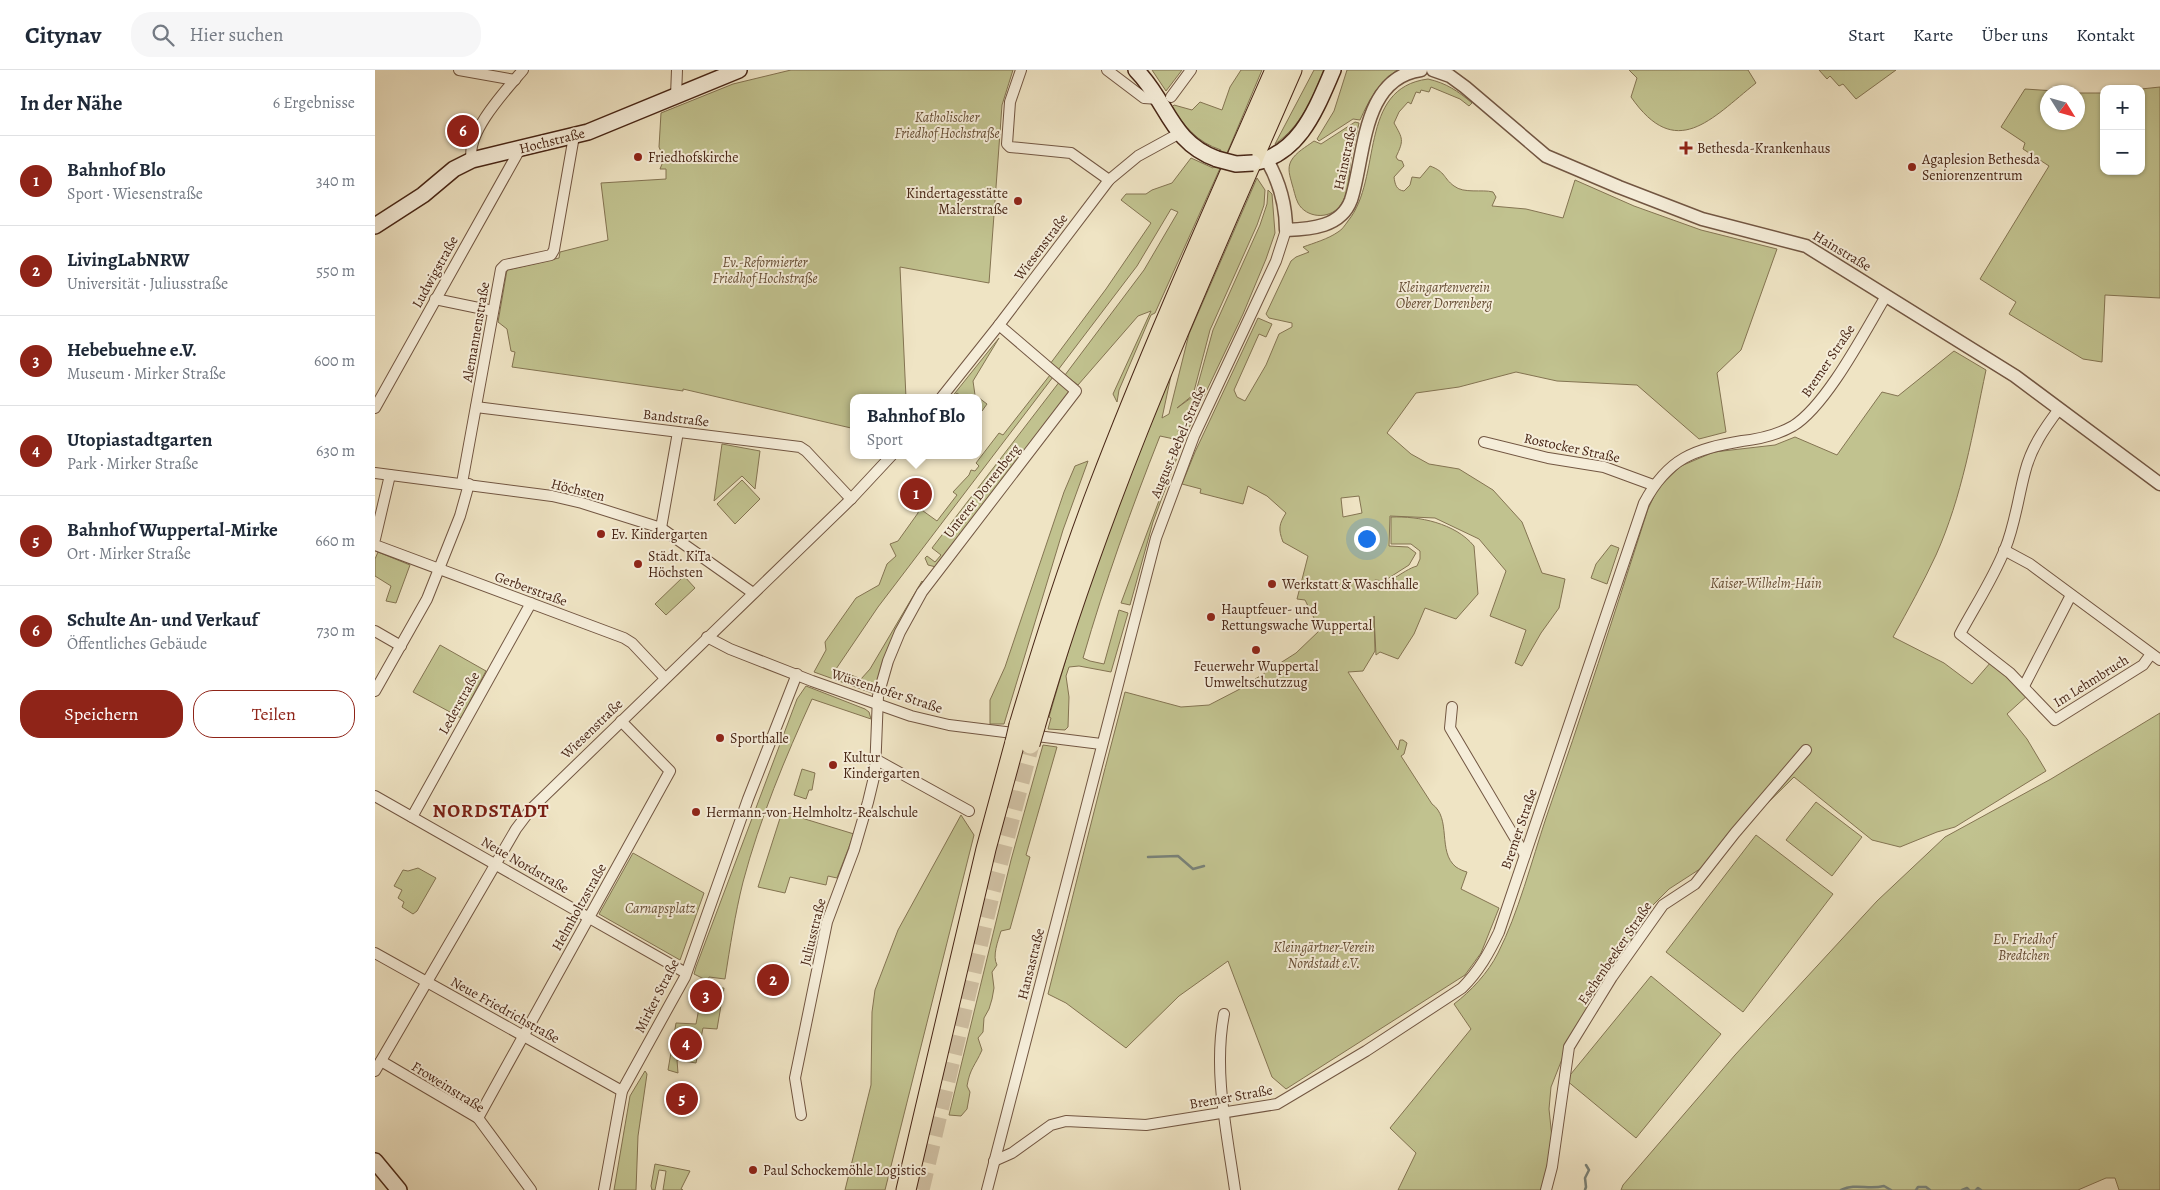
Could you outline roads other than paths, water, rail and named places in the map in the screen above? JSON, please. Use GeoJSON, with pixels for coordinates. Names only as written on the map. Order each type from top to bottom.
{"type":"FeatureCollection","features":[{"type":"Feature","properties":{"kind":"highway"},"geometry":{"type":"LineString","coordinates":[[1025,735],[1051,620],[1097,489],[1151,355],[1275,70]]}},
{"type":"Feature","properties":{"kind":"highway"},"geometry":{"type":"LineString","coordinates":[[906,1190],[982,868],[1025,735],[1088,558],[1136,431],[1196,288],[1292,70]]}},
{"type":"Feature","properties":{"kind":"main road","name":"Hochstraße"},"geometry":{"type":"LineString","coordinates":[[375,226],[423,195],[454,169],[472,160],[574,136],[609,124],[739,70]]}},
{"type":"Feature","properties":{"kind":"main road"},"geometry":{"type":"LineString","coordinates":[[1136,70],[1165,98],[1180,134],[1191,146],[1225,162],[1243,164],[1267,160],[1282,150],[1305,129],[1320,103],[1333,70]]}},
{"type":"Feature","properties":{"kind":"main road"},"geometry":{"type":"LineString","coordinates":[[375,1160],[399,1190]]}},
{"type":"Feature","properties":{"kind":"street"},"geometry":{"type":"LineString","coordinates":[[459,70],[515,80]]}},
{"type":"Feature","properties":{"kind":"street"},"geometry":{"type":"LineString","coordinates":[[472,160],[471,154],[476,133],[523,70]]}},
{"type":"Feature","properties":{"kind":"street"},"geometry":{"type":"LineString","coordinates":[[676,96],[677,70]]}},
{"type":"Feature","properties":{"kind":"street"},"geometry":{"type":"LineString","coordinates":[[1021,70],[1010,102],[1007,144],[1010,147],[1071,153],[1109,180]]}},
{"type":"Feature","properties":{"kind":"street"},"geometry":{"type":"LineString","coordinates":[[1107,70],[1144,98],[1165,98],[1191,70]]}},
{"type":"Feature","properties":{"kind":"street","name":"Hainstraße"},"geometry":{"type":"LineString","coordinates":[[1286,230],[1325,225],[1339,218],[1345,212],[1353,195],[1362,144],[1375,105],[1393,82],[1409,73],[1421,70]]}},
{"type":"Feature","properties":{"kind":"street","name":"Hainstraße"},"geometry":{"type":"LineString","coordinates":[[1433,70],[1443,72],[1461,84],[1546,156],[1619,187],[1702,218],[1806,246],[2015,376],[2160,484]]}},
{"type":"Feature","properties":{"kind":"street","name":"Wiesenstraße"},"geometry":{"type":"LineString","coordinates":[[944,394],[1109,180],[1138,156],[1180,134]]}},
{"type":"Feature","properties":{"kind":"street","name":"Alemannenstraße"},"geometry":{"type":"LineString","coordinates":[[375,691],[427,599],[460,516],[476,407],[501,269],[505,265],[551,255],[554,250],[574,136]]}},
{"type":"Feature","properties":{"kind":"street","name":"Ludwigstraße"},"geometry":{"type":"LineString","coordinates":[[375,408],[520,149]]}},
{"type":"Feature","properties":{"kind":"street","name":"August-Bebel-Straße"},"geometry":{"type":"LineString","coordinates":[[1101,744],[1156,538],[1169,500],[1194,436],[1277,261],[1286,230],[1284,201],[1275,174],[1267,160]]}},
{"type":"Feature","properties":{"kind":"street","name":"Bremer Straße"},"geometry":{"type":"LineString","coordinates":[[994,1161],[1012,1153],[1051,1125],[1066,1121],[1146,1125],[1269,1107],[1285,1101],[1462,988],[1474,976],[1489,954],[1499,932],[1644,503],[1653,485],[1663,472],[1693,454],[1709,447],[1762,438],[1779,433],[1806,416],[1828,389],[1886,296]]}},
{"type":"Feature","properties":{"kind":"street"},"geometry":{"type":"LineString","coordinates":[[435,299],[493,312]]}},
{"type":"Feature","properties":{"kind":"street","name":"Unterer Dorrenberg"},"geometry":{"type":"LineString","coordinates":[[879,705],[878,696],[888,661],[900,632],[922,592],[1076,391],[999,325]]}},
{"type":"Feature","properties":{"kind":"street","name":"Bandstraße"},"geometry":{"type":"LineString","coordinates":[[476,407],[800,447],[851,499]]}},
{"type":"Feature","properties":{"kind":"street","name":"Im Lehmbruch"},"geometry":{"type":"LineString","coordinates":[[2059,409],[2042,432],[2033,449],[2025,470],[2005,550],[1960,634],[2024,686],[2055,720],[2143,664],[2151,654]]}},
{"type":"Feature","properties":{"kind":"street"},"geometry":{"type":"LineString","coordinates":[[661,528],[678,432]]}},
{"type":"Feature","properties":{"kind":"street","name":"Rostocker Straße"},"geometry":{"type":"LineString","coordinates":[[1484,442],[1553,459],[1604,467],[1653,485]]}},
{"type":"Feature","properties":{"kind":"street","name":"Wiesenstraße"},"geometry":{"type":"LineString","coordinates":[[375,1071],[495,864],[516,829],[531,809],[851,499],[888,459]]}},
{"type":"Feature","properties":{"kind":"street","name":"Höchsten"},"geometry":{"type":"LineString","coordinates":[[375,473],[560,498],[661,528],[753,593]]}},
{"type":"Feature","properties":{"kind":"street"},"geometry":{"type":"LineString","coordinates":[[375,538],[390,475]]}},
{"type":"Feature","properties":{"kind":"street","name":"Gerberstraße"},"geometry":{"type":"LineString","coordinates":[[375,545],[625,638],[633,643],[665,678]]}},
{"type":"Feature","properties":{"kind":"street","name":"Im Lehmbruch"},"geometry":{"type":"LineString","coordinates":[[2005,550],[2030,564],[2160,660]]}},
{"type":"Feature","properties":{"kind":"street"},"geometry":{"type":"LineString","coordinates":[[2024,686],[2071,595]]}},
{"type":"Feature","properties":{"kind":"street","name":"Lederstraße"},"geometry":{"type":"LineString","coordinates":[[412,817],[531,603]]}},
{"type":"Feature","properties":{"kind":"street"},"geometry":{"type":"LineString","coordinates":[[717,628],[730,649]]}},
{"type":"Feature","properties":{"kind":"street"},"geometry":{"type":"LineString","coordinates":[[375,631],[401,646]]}},
{"type":"Feature","properties":{"kind":"street","name":"Wüstenhofer Straße"},"geometry":{"type":"LineString","coordinates":[[707,637],[730,649],[911,716],[949,725],[1101,744]]}},
{"type":"Feature","properties":{"kind":"street","name":"Mirker Straße"},"geometry":{"type":"LineString","coordinates":[[604,1190],[605,1176],[622,1091],[686,973],[797,674]]}},
{"type":"Feature","properties":{"kind":"street","name":"Juliusstraße"},"geometry":{"type":"LineString","coordinates":[[801,1115],[795,1078],[827,922],[860,830],[875,773],[879,705]]}},
{"type":"Feature","properties":{"kind":"street"},"geometry":{"type":"LineString","coordinates":[[1451,708],[1450,728],[1525,855]]}},
{"type":"Feature","properties":{"kind":"street","name":"Helmholtzstraße"},"geometry":{"type":"LineString","coordinates":[[477,1118],[670,771],[621,721]]}},
{"type":"Feature","properties":{"kind":"street","name":"Hansastraße"},"geometry":{"type":"LineString","coordinates":[[987,1190],[1101,744]]}},
{"type":"Feature","properties":{"kind":"street","name":"Eschenbeeker Straße"},"geometry":{"type":"LineString","coordinates":[[1546,1190],[1552,1167],[1569,1047],[1612,977],[1663,905],[1695,884],[1735,833],[1806,750]]}},
{"type":"Feature","properties":{"kind":"street"},"geometry":{"type":"LineString","coordinates":[[875,759],[969,811]]}},
{"type":"Feature","properties":{"kind":"street","name":"Neue Nordstraße"},"geometry":{"type":"LineString","coordinates":[[375,796],[686,973]]}},
{"type":"Feature","properties":{"kind":"street","name":"Neue Friedrichstraße"},"geometry":{"type":"LineString","coordinates":[[375,953],[622,1091]]}},
{"type":"Feature","properties":{"kind":"street"},"geometry":{"type":"LineString","coordinates":[[1223,1014],[1220,1066],[1224,1113],[1235,1190]]}},
{"type":"Feature","properties":{"kind":"street","name":"Froweinstraße"},"geometry":{"type":"LineString","coordinates":[[381,1061],[477,1118],[531,1190]]}},
{"type":"Feature","properties":{"kind":"street"},"geometry":{"type":"LineString","coordinates":[[597,1190],[605,1176]]}},
{"type":"Feature","properties":{"kind":"waterway"},"geometry":{"type":"LineString","coordinates":[[1148,857],[1178,856],[1193,869],[1204,866]]}},
{"type":"Feature","properties":{"kind":"waterway"},"geometry":{"type":"LineString","coordinates":[[1585,1190],[1585,1178],[1589,1170],[1586,1165]]}},
{"type":"Feature","properties":{"kind":"waterway"},"geometry":{"type":"LineString","coordinates":[[1841,1190],[1852,1187],[1884,1186],[1891,1190]]}},
{"type":"Feature","properties":{"kind":"waterway"},"geometry":{"type":"LineString","coordinates":[[1916,1190],[1918,1187],[1926,1187],[1930,1190]]}},
{"type":"Feature","properties":{"kind":"waterway"},"geometry":{"type":"LineString","coordinates":[[1962,1190],[1967,1188],[1969,1190]]}},
{"type":"Feature","properties":{"kind":"waterway"},"geometry":{"type":"LineString","coordinates":[[1976,1190],[1978,1188],[1981,1190]]}},
{"type":"Feature","properties":{"kind":"tunnel"},"geometry":{"type":"LineString","coordinates":[[920,1190],[991,892],[1030,744]]}},
{"type":"Feature","properties":{"kind":"place","name":"Schulte An- und Verkauf"},"geometry":{"type":"Point","coordinates":[463,131]}},
{"type":"Feature","properties":{"kind":"place","name":"Bethesda-Krankenhaus"},"geometry":{"type":"Point","coordinates":[1686,148]}},
{"type":"Feature","properties":{"kind":"place","name":"Friedhofskirche"},"geometry":{"type":"Point","coordinates":[638,157]}},
{"type":"Feature","properties":{"kind":"place","name":"Agaplesion Bethesda Seniorenzentrum"},"geometry":{"type":"Point","coordinates":[1912,167]}},
{"type":"Feature","properties":{"kind":"place","name":"Kindertagesstätte Malerstraße"},"geometry":{"type":"Point","coordinates":[1018,201]}},
{"type":"Feature","properties":{"kind":"place","name":"Bahnhof Blo"},"geometry":{"type":"Point","coordinates":[916,494]}},
{"type":"Feature","properties":{"kind":"place","name":"Ev. Kindergarten"},"geometry":{"type":"Point","coordinates":[601,534]}},
{"type":"Feature","properties":{"kind":"place","name":"Städt. KiTa Höchsten"},"geometry":{"type":"Point","coordinates":[638,564]}},
{"type":"Feature","properties":{"kind":"place","name":"Werkstatt & Waschhalle"},"geometry":{"type":"Point","coordinates":[1272,584]}},
{"type":"Feature","properties":{"kind":"place","name":"Hauptfeuer- und Rettungswache Wuppertal"},"geometry":{"type":"Point","coordinates":[1211,617]}},
{"type":"Feature","properties":{"kind":"place","name":"Feuerwehr Wuppertal Umweltschutzzug"},"geometry":{"type":"Point","coordinates":[1256,650]}},
{"type":"Feature","properties":{"kind":"place","name":"Sporthalle"},"geometry":{"type":"Point","coordinates":[720,738]}},
{"type":"Feature","properties":{"kind":"place","name":"Kultur Kindergarten"},"geometry":{"type":"Point","coordinates":[833,765]}},
{"type":"Feature","properties":{"kind":"place","name":"Hermann-von-Helmholtz-Realschule"},"geometry":{"type":"Point","coordinates":[696,812]}},
{"type":"Feature","properties":{"kind":"place","name":"LivingLabNRW"},"geometry":{"type":"Point","coordinates":[773,980]}},
{"type":"Feature","properties":{"kind":"place","name":"Hebebuehne e.V."},"geometry":{"type":"Point","coordinates":[706,996]}},
{"type":"Feature","properties":{"kind":"place","name":"Utopiastadtgarten"},"geometry":{"type":"Point","coordinates":[686,1044]}},
{"type":"Feature","properties":{"kind":"place","name":"Bahnhof Wuppertal-Mirke"},"geometry":{"type":"Point","coordinates":[682,1099]}},
{"type":"Feature","properties":{"kind":"place","name":"Paul Schockemöhle Logistics"},"geometry":{"type":"Point","coordinates":[753,1170]}},
{"type":"Feature","properties":{"kind":"district","name":"NORDSTADT"},"geometry":{"type":"Point","coordinates":[491,811]}},
{"type":"Feature","properties":{"kind":"park label","name":"Katholischer Friedhof Hochstraße"},"geometry":{"type":"Point","coordinates":[947,126]}},
{"type":"Feature","properties":{"kind":"park label","name":"Ev.-Reformierter Friedhof Hochstraße"},"geometry":{"type":"Point","coordinates":[765,270]}},
{"type":"Feature","properties":{"kind":"park label","name":"Kleingartenverein Oberer Dorrenberg"},"geometry":{"type":"Point","coordinates":[1444,296]}},
{"type":"Feature","properties":{"kind":"park label","name":"Kaiser-Wilhelm-Hain"},"geometry":{"type":"Point","coordinates":[1766,583]}},
{"type":"Feature","properties":{"kind":"park label","name":"Carnapsplatz"},"geometry":{"type":"Point","coordinates":[660,908]}},
{"type":"Feature","properties":{"kind":"park label","name":"Ev. Friedhof Bredtchen"},"geometry":{"type":"Point","coordinates":[2024,948]}},
{"type":"Feature","properties":{"kind":"park label","name":"Kleingärtner-Verein Nordstadt e.V."},"geometry":{"type":"Point","coordinates":[1324,956]}}]}
